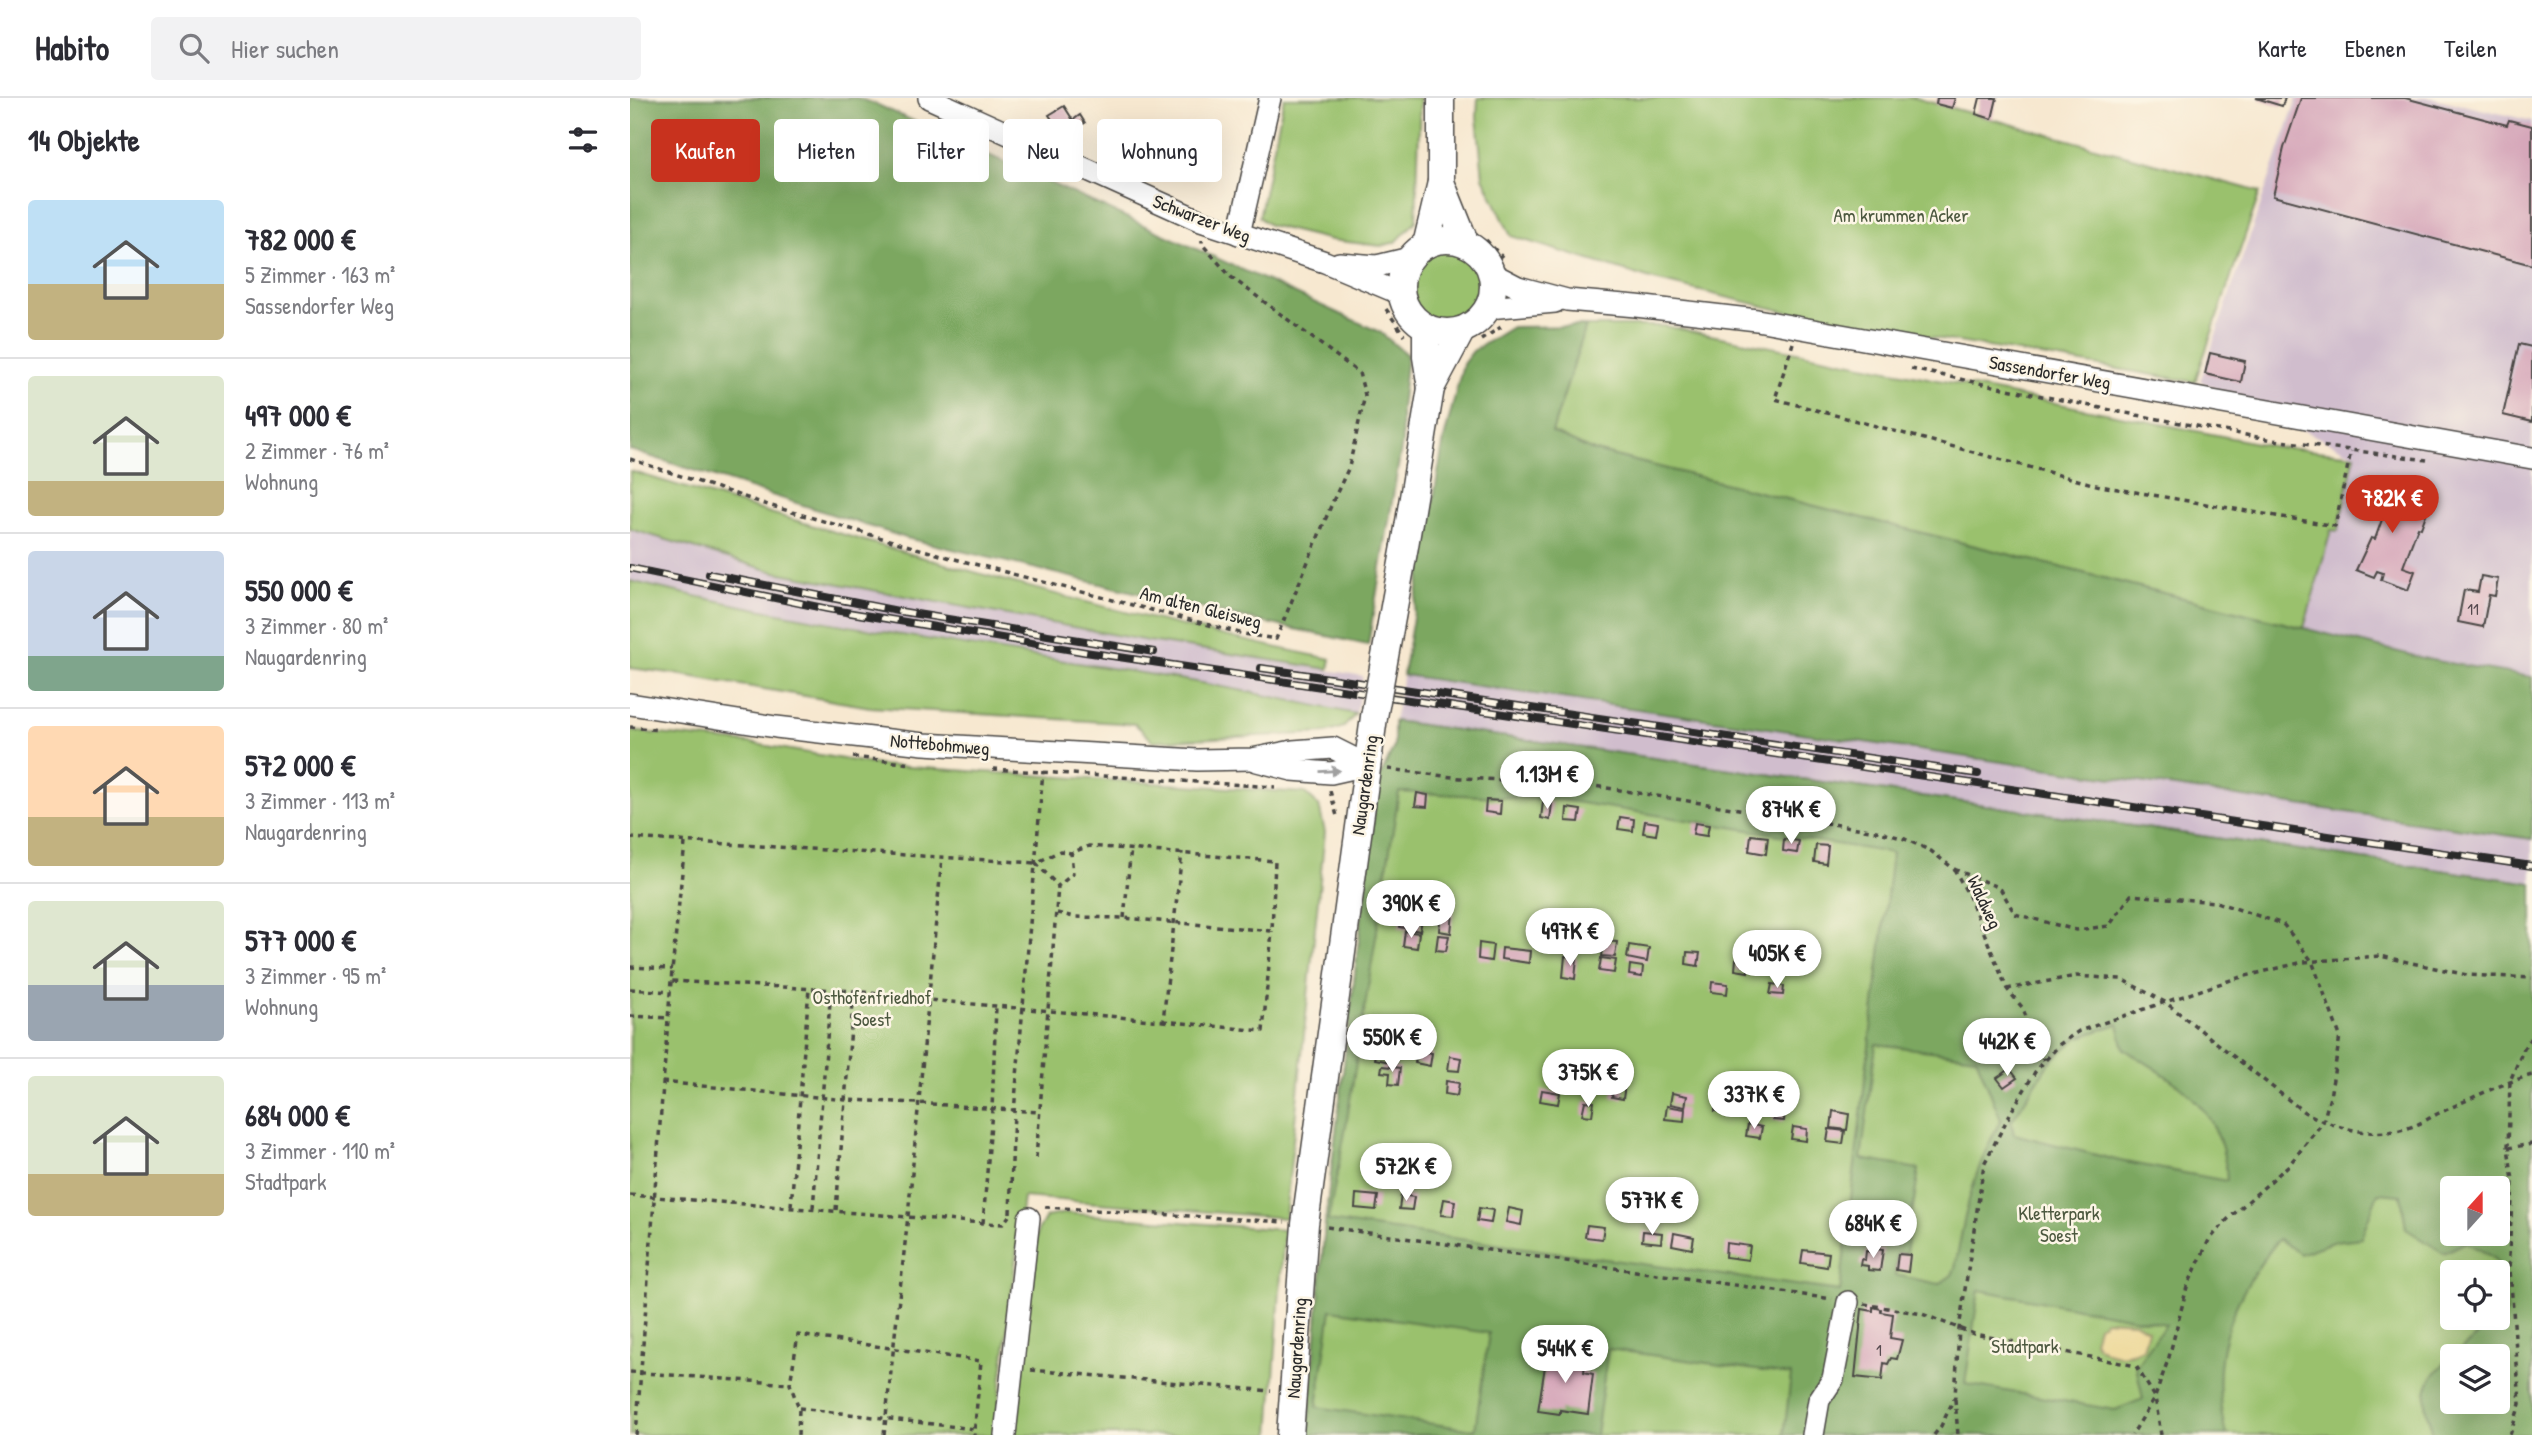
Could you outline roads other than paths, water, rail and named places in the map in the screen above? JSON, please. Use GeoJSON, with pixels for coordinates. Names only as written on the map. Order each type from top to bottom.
{"type":"FeatureCollection","features":[{"type":"Feature","properties":{"kind":"main road"},"geometry":{"type":"LineString","coordinates":[[1418,251],[1446,240],[1466,244],[1482,256],[1491,273],[1493,292],[1488,308],[1477,322],[1462,330],[1444,333],[1426,328],[1410,314],[1401,294],[1401,275],[1418,251],[1441,182],[1441,98]]}},
{"type":"Feature","properties":{"kind":"main road"},"geometry":{"type":"LineString","coordinates":[[1441,182],[1466,244]]}},
{"type":"Feature","properties":{"kind":"main road","name":"Naugardenring"},"geometry":{"type":"LineString","coordinates":[[1290,1435],[1305,1224],[1375,767],[1374,717],[1431,388],[1426,357],[1426,328]]}},
{"type":"Feature","properties":{"kind":"main road","name":"Naugardenring"},"geometry":{"type":"LineString","coordinates":[[1431,388],[1462,330]]}},
{"type":"Feature","properties":{"kind":"street","name":"Schwarzer Weg"},"geometry":{"type":"LineString","coordinates":[[929,98],[1200,221],[1325,262],[1401,294]]}},
{"type":"Feature","properties":{"kind":"street"},"geometry":{"type":"LineString","coordinates":[[1239,234],[1270,98]]}},
{"type":"Feature","properties":{"kind":"street","name":"Schwarzer Weg"},"geometry":{"type":"LineString","coordinates":[[1325,262],[1377,266],[1418,251]]}},
{"type":"Feature","properties":{"kind":"street","name":"Sassendorfer Weg"},"geometry":{"type":"LineString","coordinates":[[1491,273],[1518,287],[1567,300],[1679,311],[1798,339],[2357,427],[2532,458]]}},
{"type":"Feature","properties":{"kind":"street","name":"Sassendorfer Weg"},"geometry":{"type":"LineString","coordinates":[[1488,308],[1567,300]]}},
{"type":"Feature","properties":{"kind":"street","name":"Nottebohmweg"},"geometry":{"type":"LineString","coordinates":[[630,704],[776,727],[897,741],[1164,759],[1252,759],[1293,751],[1333,748],[1375,767]]}},
{"type":"Feature","properties":{"kind":"street"},"geometry":{"type":"LineString","coordinates":[[1005,1435],[1012,1367],[1019,1217]]}},
{"type":"Feature","properties":{"kind":"street"},"geometry":{"type":"LineString","coordinates":[[1813,1435],[1819,1400],[1833,1379],[1848,1301]]}},
{"type":"Feature","properties":{"kind":"railway"},"geometry":{"type":"LineString","coordinates":[[630,568],[828,609],[1085,652],[2532,866]]}},
{"type":"Feature","properties":{"kind":"railway"},"geometry":{"type":"LineString","coordinates":[[709,574],[898,611],[1154,652]]}},
{"type":"Feature","properties":{"kind":"railway"},"geometry":{"type":"LineString","coordinates":[[1261,668],[1978,774]]}},
{"type":"Feature","properties":{"kind":"park label","name":"Am krummen Acker"},"geometry":{"type":"Point","coordinates":[1901,215]}},
{"type":"Feature","properties":{"kind":"park label","name":"Osthofenfriedhof Soest"},"geometry":{"type":"Point","coordinates":[872,1008]}},
{"type":"Feature","properties":{"kind":"park label","name":"Kletterpark Soest"},"geometry":{"type":"Point","coordinates":[2059,1224]}},
{"type":"Feature","properties":{"kind":"park label","name":"Stadtpark"},"geometry":{"type":"Point","coordinates":[2025,1346]}}]}
